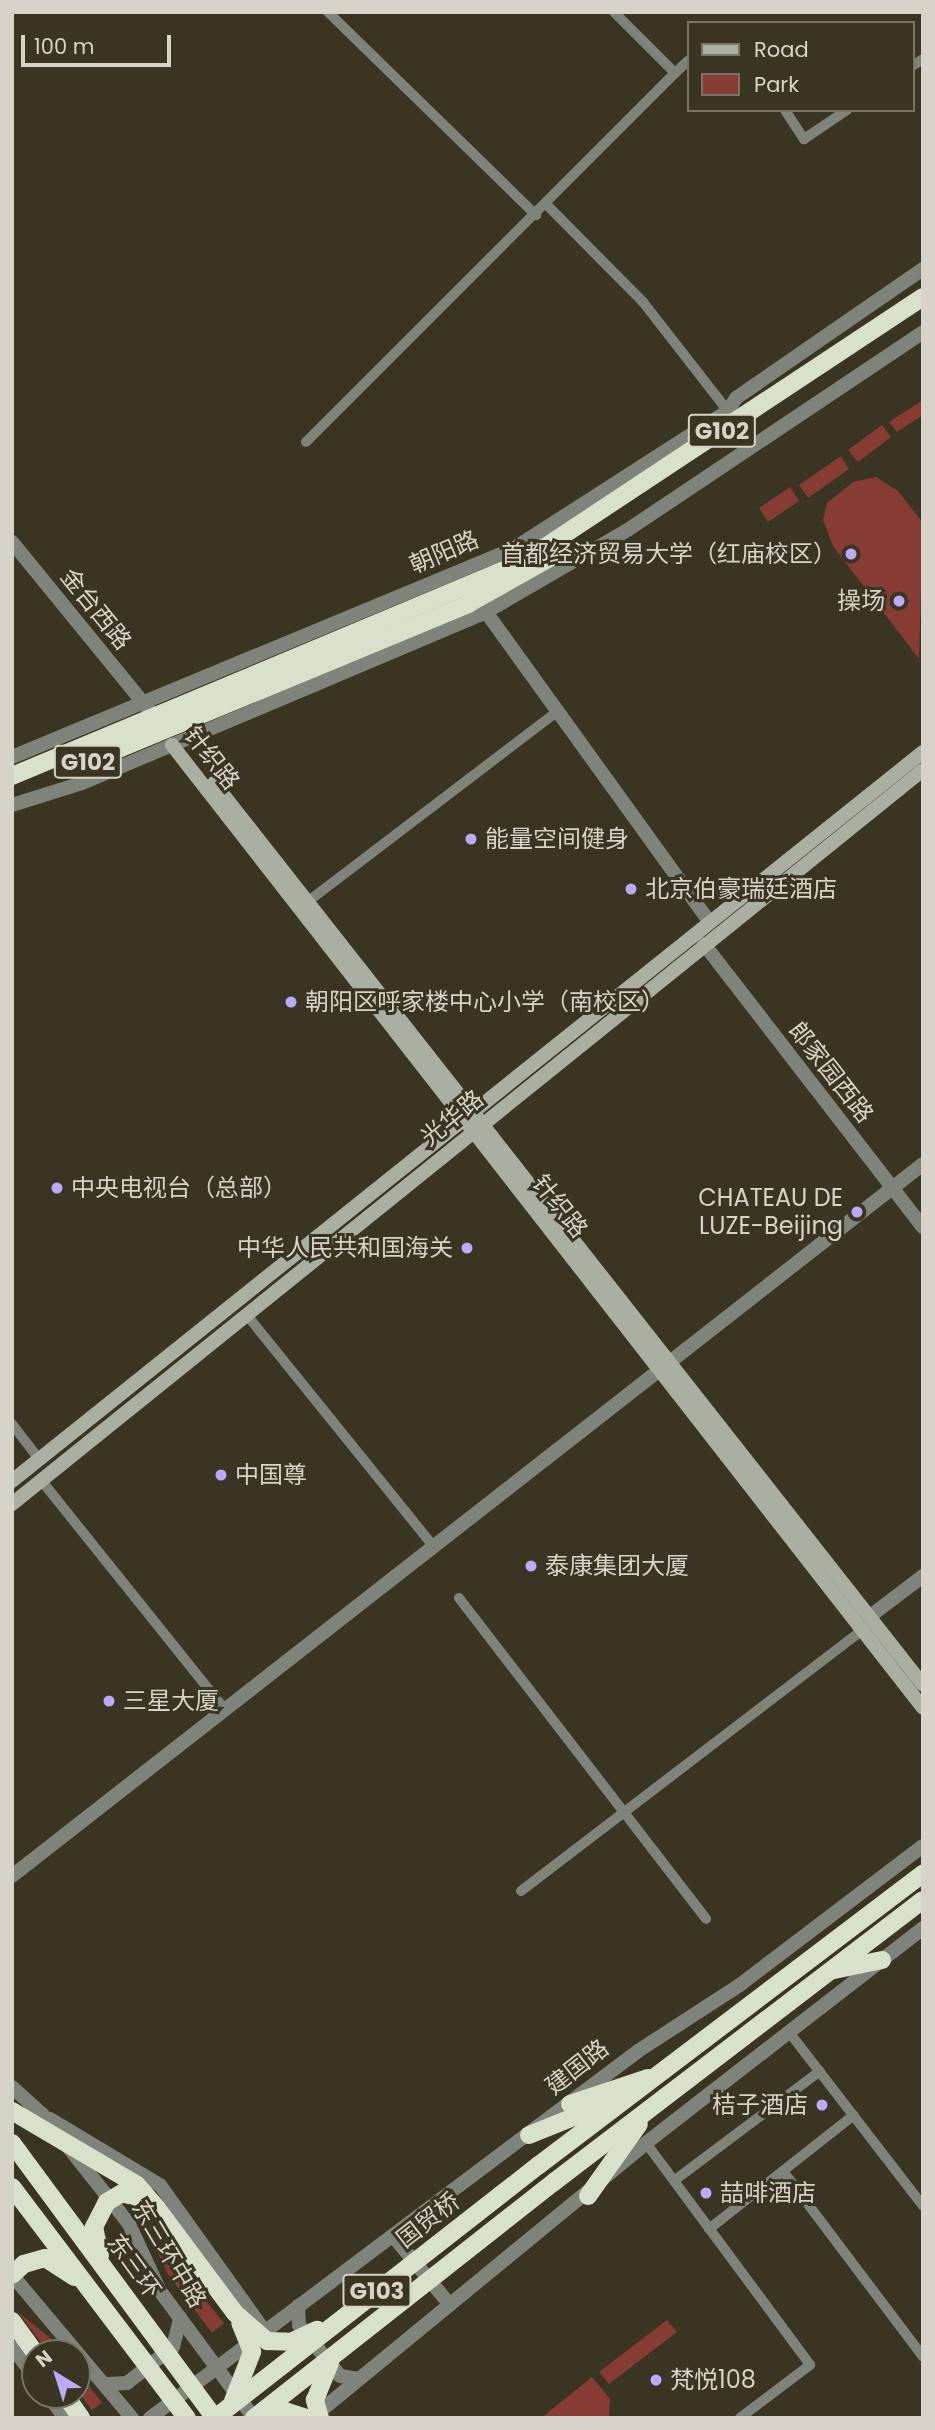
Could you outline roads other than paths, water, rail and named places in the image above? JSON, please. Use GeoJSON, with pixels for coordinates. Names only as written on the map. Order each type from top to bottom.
{"type":"FeatureCollection","features":[{"type":"Feature","properties":{"kind":"highway","name":"朝阳路"},"geometry":{"type":"LineString","coordinates":[[523,568],[923,297]]}},
{"type":"Feature","properties":{"kind":"highway","name":"朝阳路"},"geometry":{"type":"LineString","coordinates":[[12,787],[164,728],[523,568],[923,310]]}},
{"type":"Feature","properties":{"kind":"highway","name":"朝阳路"},"geometry":{"type":"LineString","coordinates":[[12,776],[164,728]]}},
{"type":"Feature","properties":{"kind":"highway","name":"G103"},"geometry":{"type":"LineString","coordinates":[[638,2092],[923,1873]]}},
{"type":"Feature","properties":{"kind":"highway","name":"G103"},"geometry":{"type":"LineString","coordinates":[[649,2110],[923,1900]]}},
{"type":"Feature","properties":{"kind":"highway"},"geometry":{"type":"LineString","coordinates":[[830,1970],[882,1960]]}},
{"type":"Feature","properties":{"kind":"highway"},"geometry":{"type":"LineString","coordinates":[[570,2104],[661,2074]]}},
{"type":"Feature","properties":{"kind":"highway"},"geometry":{"type":"LineString","coordinates":[[529,2135],[638,2092]]}},
{"type":"Feature","properties":{"kind":"highway","name":"国贸桥"},"geometry":{"type":"LineString","coordinates":[[215,2418],[539,2165],[638,2092]]}},
{"type":"Feature","properties":{"kind":"highway"},"geometry":{"type":"LineString","coordinates":[[12,2110],[137,2185],[235,2313],[267,2341],[291,2342],[348,2314]]}},
{"type":"Feature","properties":{"kind":"highway"},"geometry":{"type":"LineString","coordinates":[[588,2196],[649,2110]]}},
{"type":"Feature","properties":{"kind":"highway","name":"国贸桥"},"geometry":{"type":"LineString","coordinates":[[254,2418],[649,2110]]}},
{"type":"Feature","properties":{"kind":"highway","name":"东三环"},"geometry":{"type":"LineString","coordinates":[[12,2143],[215,2418]]}},
{"type":"Feature","properties":{"kind":"highway","name":"东三环"},"geometry":{"type":"LineString","coordinates":[[12,2187],[187,2418]]}},
{"type":"Feature","properties":{"kind":"highway"},"geometry":{"type":"LineString","coordinates":[[116,2282],[94,2238],[97,2214],[122,2193],[156,2207]]}},
{"type":"Feature","properties":{"kind":"highway"},"geometry":{"type":"LineString","coordinates":[[12,2275],[24,2264],[45,2258],[96,2297]]}},
{"type":"Feature","properties":{"kind":"highway"},"geometry":{"type":"LineString","coordinates":[[230,2407],[252,2352],[235,2313]]}},
{"type":"Feature","properties":{"kind":"highway"},"geometry":{"type":"LineString","coordinates":[[12,2321],[25,2339]]}},
{"type":"Feature","properties":{"kind":"highway"},"geometry":{"type":"LineString","coordinates":[[325,2410],[314,2400],[334,2357]]}},
{"type":"Feature","properties":{"kind":"highway"},"geometry":{"type":"LineString","coordinates":[[261,2418],[285,2411],[306,2418]]}},
{"type":"Feature","properties":{"kind":"main road","name":"针织路"},"geometry":{"type":"LineString","coordinates":[[164,728],[665,1366],[923,1685]]}},
{"type":"Feature","properties":{"kind":"main road","name":"光华路"},"geometry":{"type":"LineString","coordinates":[[12,1504],[246,1314],[709,921],[921,765]]}},
{"type":"Feature","properties":{"kind":"main road","name":"光华路"},"geometry":{"type":"LineString","coordinates":[[12,1481],[704,944],[921,765]]}},
{"type":"Feature","properties":{"kind":"main road","name":"针织路"},"geometry":{"type":"LineString","coordinates":[[665,1366],[923,1708]]}},
{"type":"Feature","properties":{"kind":"street"},"geometry":{"type":"LineString","coordinates":[[328,12],[536,215]]}},
{"type":"Feature","properties":{"kind":"street"},"geometry":{"type":"LineString","coordinates":[[614,12],[675,73]]}},
{"type":"Feature","properties":{"kind":"street"},"geometry":{"type":"LineString","coordinates":[[306,442],[687,62]]}},
{"type":"Feature","properties":{"kind":"street"},"geometry":{"type":"LineString","coordinates":[[786,112],[804,139],[844,112]]}},
{"type":"Feature","properties":{"kind":"street"},"geometry":{"type":"LineString","coordinates":[[546,204],[672,335],[728,411]]}},
{"type":"Feature","properties":{"kind":"street","name":"朝阳路"},"geometry":{"type":"LineString","coordinates":[[12,757],[164,728],[486,612],[523,568],[728,411],[736,398],[923,270]]}},
{"type":"Feature","properties":{"kind":"street","name":"朝阳路"},"geometry":{"type":"LineString","coordinates":[[12,805],[164,728],[523,568],[923,332]]}},
{"type":"Feature","properties":{"kind":"street","name":"金台西路"},"geometry":{"type":"LineString","coordinates":[[12,542],[164,728]]}},
{"type":"Feature","properties":{"kind":"street"},"geometry":{"type":"LineString","coordinates":[[486,612],[709,921]]}},
{"type":"Feature","properties":{"kind":"street"},"geometry":{"type":"LineString","coordinates":[[304,905],[558,711]]}},
{"type":"Feature","properties":{"kind":"street","name":"郎家园西路"},"geometry":{"type":"LineString","coordinates":[[704,944],[923,1227]]}},
{"type":"Feature","properties":{"kind":"street"},"geometry":{"type":"LineString","coordinates":[[12,1876],[923,1164]]}},
{"type":"Feature","properties":{"kind":"street"},"geometry":{"type":"LineString","coordinates":[[246,1314],[434,1547]]}},
{"type":"Feature","properties":{"kind":"street"},"geometry":{"type":"LineString","coordinates":[[12,1424],[39,1459]]}},
{"type":"Feature","properties":{"kind":"street"},"geometry":{"type":"LineString","coordinates":[[41,1480],[225,1710]]}},
{"type":"Feature","properties":{"kind":"street"},"geometry":{"type":"LineString","coordinates":[[869,1617],[923,1576]]}},
{"type":"Feature","properties":{"kind":"street"},"geometry":{"type":"LineString","coordinates":[[459,1598],[706,1919]]}},
{"type":"Feature","properties":{"kind":"street"},"geometry":{"type":"LineString","coordinates":[[521,1891],[862,1630]]}},
{"type":"Feature","properties":{"kind":"street","name":"建国路"},"geometry":{"type":"LineString","coordinates":[[150,2418],[264,2330],[923,1846]]}},
{"type":"Feature","properties":{"kind":"street"},"geometry":{"type":"LineString","coordinates":[[312,2418],[588,2196],[646,2143],[923,1928]]}},
{"type":"Feature","properties":{"kind":"street"},"geometry":{"type":"LineString","coordinates":[[789,2032],[923,2206]]}},
{"type":"Feature","properties":{"kind":"street"},"geometry":{"type":"LineString","coordinates":[[675,2180],[820,2071]]}},
{"type":"Feature","properties":{"kind":"street","name":"东三环中路"},"geometry":{"type":"LineString","coordinates":[[12,2087],[43,2115],[129,2224],[180,2318],[254,2418]]}},
{"type":"Feature","properties":{"kind":"street"},"geometry":{"type":"LineString","coordinates":[[43,2115],[160,2185],[264,2330]]}},
{"type":"Feature","properties":{"kind":"street"},"geometry":{"type":"LineString","coordinates":[[709,2229],[854,2115]]}},
{"type":"Feature","properties":{"kind":"street"},"geometry":{"type":"LineString","coordinates":[[646,2143],[810,2365],[740,2418]]}},
{"type":"Feature","properties":{"kind":"street"},"geometry":{"type":"LineString","coordinates":[[783,2171],[923,2357]]}},
{"type":"Feature","properties":{"kind":"street"},"geometry":{"type":"LineString","coordinates":[[394,2237],[450,2305]]}},
{"type":"Feature","properties":{"kind":"street"},"geometry":{"type":"LineString","coordinates":[[12,2275],[108,2384],[132,2418]]}},
{"type":"Feature","properties":{"kind":"street"},"geometry":{"type":"LineString","coordinates":[[298,2306],[299,2325],[340,2376],[359,2379]]}},
{"type":"Feature","properties":{"kind":"street"},"geometry":{"type":"LineString","coordinates":[[108,2384],[127,2383],[173,2347],[180,2318]]}},
{"type":"Feature","properties":{"kind":"street"},"geometry":{"type":"LineString","coordinates":[[325,2410],[337,2418]]}},
{"type":"Feature","properties":{"kind":"place","name":"首都经济贸易大学（红庙校区）"},"geometry":{"type":"Point","coordinates":[851,554]}},
{"type":"Feature","properties":{"kind":"place","name":"操场"},"geometry":{"type":"Point","coordinates":[899,601]}},
{"type":"Feature","properties":{"kind":"place","name":"能量空间健身"},"geometry":{"type":"Point","coordinates":[471,839]}},
{"type":"Feature","properties":{"kind":"place","name":"北京伯豪瑞廷酒店"},"geometry":{"type":"Point","coordinates":[631,889]}},
{"type":"Feature","properties":{"kind":"place","name":"朝阳区呼家楼中心小学（南校区）"},"geometry":{"type":"Point","coordinates":[291,1002]}},
{"type":"Feature","properties":{"kind":"place","name":"中央电视台（总部）"},"geometry":{"type":"Point","coordinates":[57,1188]}},
{"type":"Feature","properties":{"kind":"place","name":"CHATEAU DE LUZE-Beijing"},"geometry":{"type":"Point","coordinates":[857,1212]}},
{"type":"Feature","properties":{"kind":"place","name":"中华人民共和国海关"},"geometry":{"type":"Point","coordinates":[467,1248]}},
{"type":"Feature","properties":{"kind":"place","name":"中国尊"},"geometry":{"type":"Point","coordinates":[221,1475]}},
{"type":"Feature","properties":{"kind":"place","name":"泰康集团大厦"},"geometry":{"type":"Point","coordinates":[531,1566]}},
{"type":"Feature","properties":{"kind":"place","name":"三星大厦"},"geometry":{"type":"Point","coordinates":[109,1701]}},
{"type":"Feature","properties":{"kind":"place","name":"桔子酒店"},"geometry":{"type":"Point","coordinates":[822,2105]}},
{"type":"Feature","properties":{"kind":"place","name":"喆啡酒店"},"geometry":{"type":"Point","coordinates":[706,2193]}},
{"type":"Feature","properties":{"kind":"place","name":"梵悦108"},"geometry":{"type":"Point","coordinates":[656,2380]}}]}
